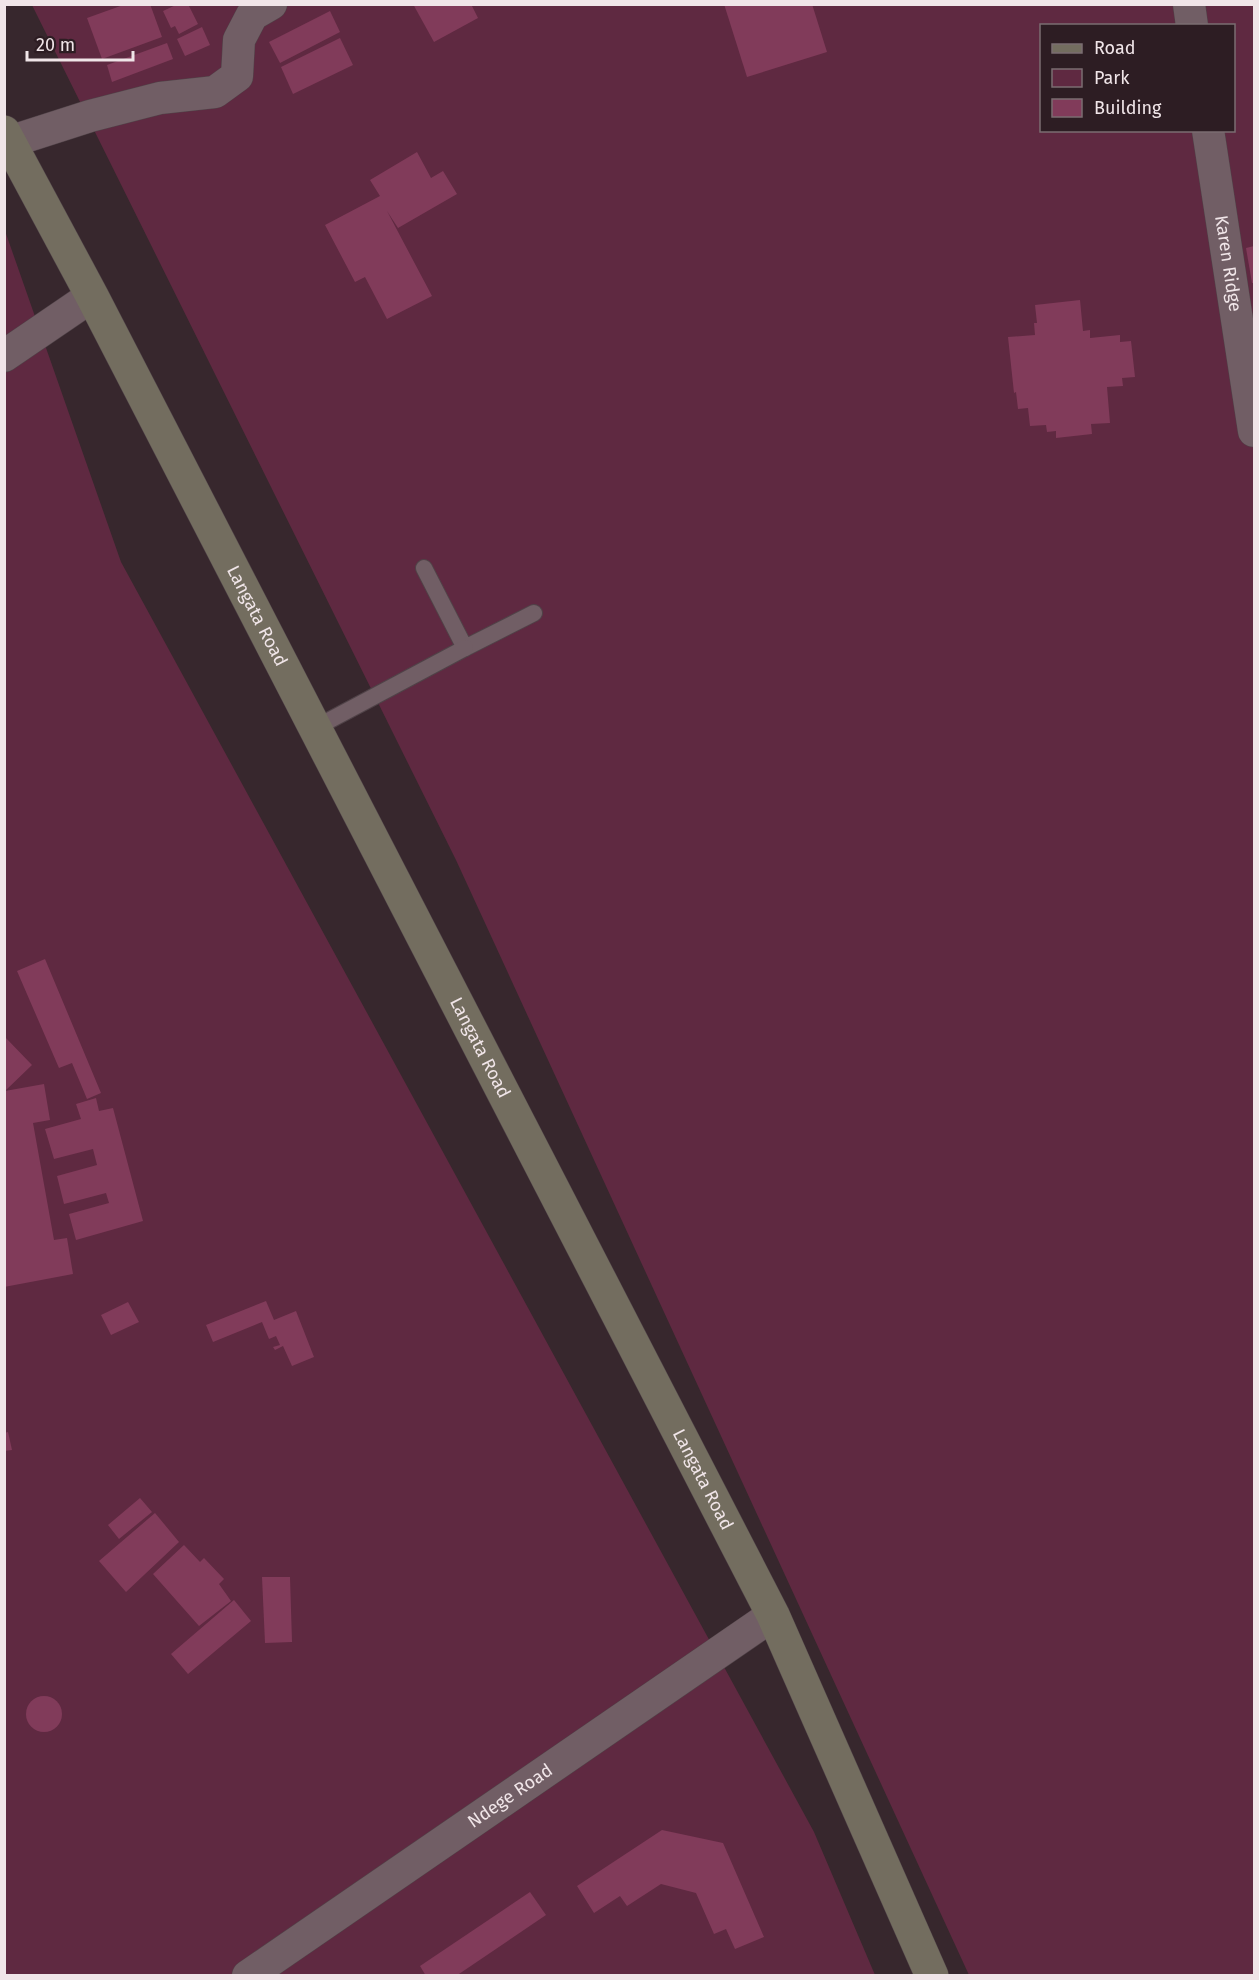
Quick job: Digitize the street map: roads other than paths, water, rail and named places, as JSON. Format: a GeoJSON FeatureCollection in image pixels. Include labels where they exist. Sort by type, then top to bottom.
{"type":"FeatureCollection","features":[{"type":"Feature","properties":{"kind":"main road","name":"Langata Road"},"geometry":{"type":"LineString","coordinates":[[7,137],[92,296],[773,1615],[932,1976]]}},
{"type":"Feature","properties":{"kind":"street"},"geometry":{"type":"LineString","coordinates":[[7,137],[160,98],[214,92],[237,76],[239,40],[252,15],[271,4]]}},
{"type":"Feature","properties":{"kind":"street"},"geometry":{"type":"LineString","coordinates":[[1189,4],[1192,24]]}},
{"type":"Feature","properties":{"kind":"street","name":"Karen Ridge"},"geometry":{"type":"LineString","coordinates":[[1208,132],[1254,431]]}},
{"type":"Feature","properties":{"kind":"street"},"geometry":{"type":"LineString","coordinates":[[4,356],[92,296]]}},
{"type":"Feature","properties":{"kind":"street","name":"Ndege Road"},"geometry":{"type":"LineString","coordinates":[[248,1976],[773,1615]]}},
{"type":"Feature","properties":{"kind":"lane"},"geometry":{"type":"LineString","coordinates":[[424,568],[465,648]]}},
{"type":"Feature","properties":{"kind":"lane"},"geometry":{"type":"LineString","coordinates":[[315,728],[534,613]]}}]}
